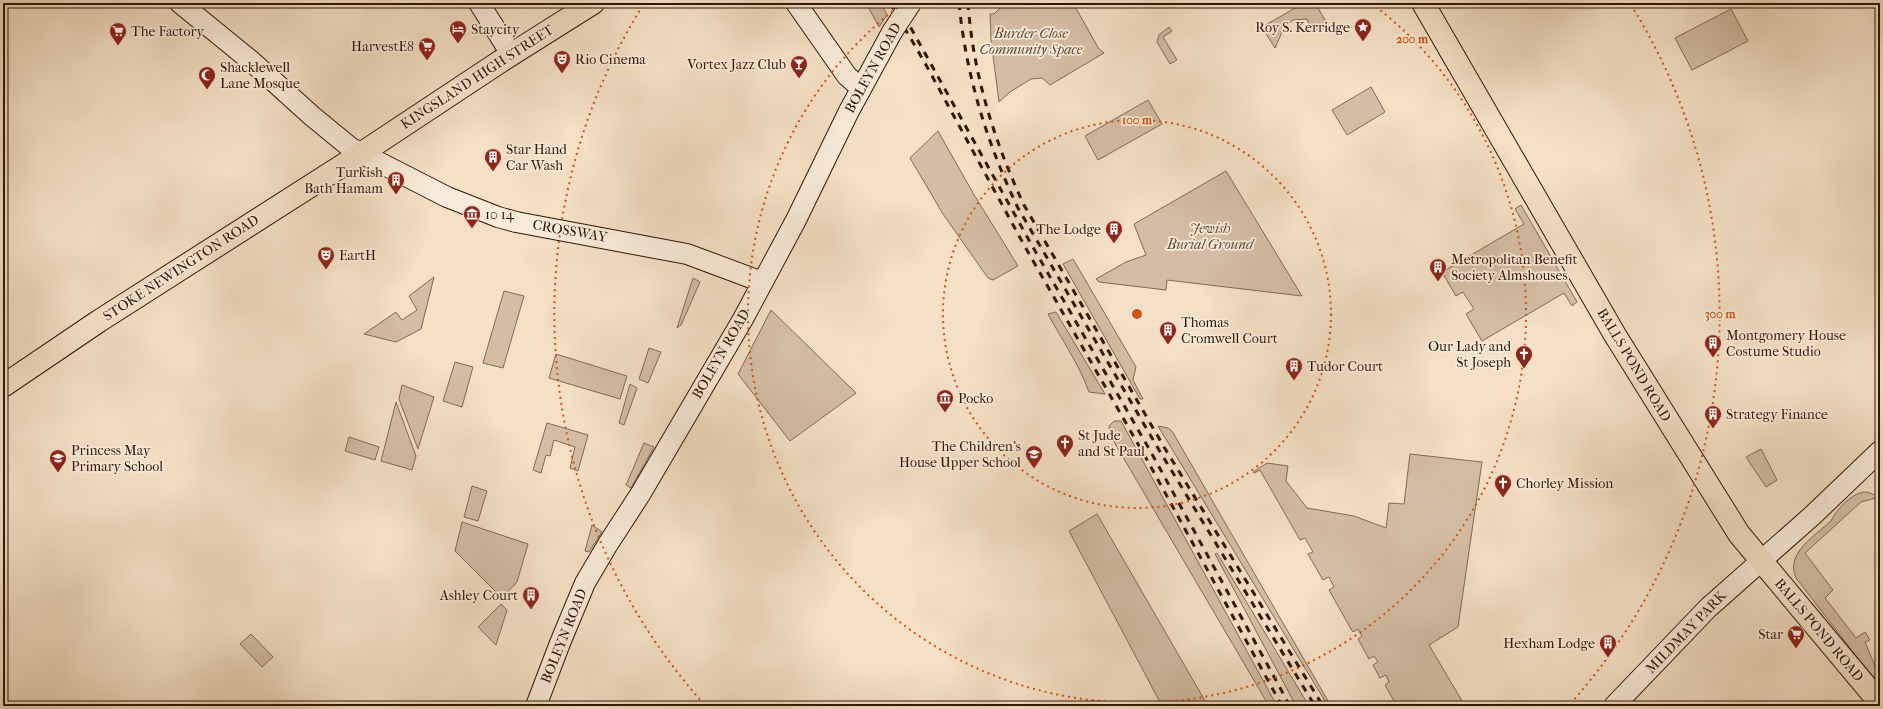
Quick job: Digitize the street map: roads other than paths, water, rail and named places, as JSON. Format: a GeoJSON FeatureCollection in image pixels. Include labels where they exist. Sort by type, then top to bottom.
{"type":"FeatureCollection","features":[{"type":"Feature","properties":{"kind":"main road","name":"KINGSLAND HIGH STREET"},"geometry":{"type":"LineString","coordinates":[[362,153],[511,54],[593,3]]}},
{"type":"Feature","properties":{"kind":"main road","name":"BALLS POND ROAD"},"geometry":{"type":"LineString","coordinates":[[1423,3],[1615,335],[1735,528],[1760,561],[1880,703]]}},
{"type":"Feature","properties":{"kind":"main road","name":"STOKE NEWINGTON ROAD"},"geometry":{"type":"LineString","coordinates":[[3,386],[99,321],[362,153]]}},
{"type":"Feature","properties":{"kind":"street","name":"CROSSWAY"},"geometry":{"type":"LineString","coordinates":[[180,3],[250,60],[351,148],[447,198],[498,217],[687,254],[762,282]]}},
{"type":"Feature","properties":{"kind":"street"},"geometry":{"type":"LineString","coordinates":[[479,3],[511,54]]}},
{"type":"Feature","properties":{"kind":"street"},"geometry":{"type":"LineString","coordinates":[[796,3],[846,76],[861,88]]}},
{"type":"Feature","properties":{"kind":"street","name":"BOLEYN ROAD"},"geometry":{"type":"LineString","coordinates":[[536,706],[585,583],[641,493],[743,319],[796,220],[823,162],[861,88],[892,32],[911,3]]}},
{"type":"Feature","properties":{"kind":"street","name":"MILDMAY PARK"},"geometry":{"type":"LineString","coordinates":[[1614,706],[1703,613],[1821,507],[1880,451]]}},
{"type":"Feature","properties":{"kind":"railway"},"geometry":{"type":"LineString","coordinates":[[890,3],[925,63],[1024,245],[1146,458],[1282,706]]}},
{"type":"Feature","properties":{"kind":"railway"},"geometry":{"type":"LineString","coordinates":[[897,3],[1030,242],[1152,454],[1290,706]]}},
{"type":"Feature","properties":{"kind":"railway"},"geometry":{"type":"LineString","coordinates":[[959,3],[967,57],[980,108],[997,159],[1018,208],[1159,450],[1315,706]]}},
{"type":"Feature","properties":{"kind":"railway"},"geometry":{"type":"LineString","coordinates":[[968,3],[975,56],[987,107],[1003,156],[1024,205],[1164,447],[1323,706]]}},
{"type":"Feature","properties":{"kind":"place","name":"Roy S. Kerridge"},"geometry":{"type":"Point","coordinates":[1363,42]}},
{"type":"Feature","properties":{"kind":"place","name":"Staycity"},"geometry":{"type":"Point","coordinates":[458,44]}},
{"type":"Feature","properties":{"kind":"place","name":"The Factory"},"geometry":{"type":"Point","coordinates":[118,46]}},
{"type":"Feature","properties":{"kind":"place","name":"HarvestE8"},"geometry":{"type":"Point","coordinates":[427,61]}},
{"type":"Feature","properties":{"kind":"place","name":"Rio Cinema"},"geometry":{"type":"Point","coordinates":[562,74]}},
{"type":"Feature","properties":{"kind":"place","name":"Vortex Jazz Club"},"geometry":{"type":"Point","coordinates":[799,79]}},
{"type":"Feature","properties":{"kind":"place","name":"Shacklewell Lane Mosque"},"geometry":{"type":"Point","coordinates":[207,90]}},
{"type":"Feature","properties":{"kind":"place","name":"Star Hand Car Wash"},"geometry":{"type":"Point","coordinates":[493,172]}},
{"type":"Feature","properties":{"kind":"place","name":"Turkish Bath Hamam"},"geometry":{"type":"Point","coordinates":[396,195]}},
{"type":"Feature","properties":{"kind":"place","name":"10 14"},"geometry":{"type":"Point","coordinates":[472,229]}},
{"type":"Feature","properties":{"kind":"place","name":"The Lodge"},"geometry":{"type":"Point","coordinates":[1114,244]}},
{"type":"Feature","properties":{"kind":"place","name":"EartH"},"geometry":{"type":"Point","coordinates":[326,270]}},
{"type":"Feature","properties":{"kind":"place","name":"Metropolitan Benefit Society Almshouses"},"geometry":{"type":"Point","coordinates":[1438,282]}},
{"type":"Feature","properties":{"kind":"place","name":"Thomas Cromwell Court"},"geometry":{"type":"Point","coordinates":[1168,345]}},
{"type":"Feature","properties":{"kind":"place","name":"Montgomery House Costume Studio"},"geometry":{"type":"Point","coordinates":[1713,358]}},
{"type":"Feature","properties":{"kind":"place","name":"Our Lady and St Joseph"},"geometry":{"type":"Point","coordinates":[1524,369]}},
{"type":"Feature","properties":{"kind":"place","name":"Tudor Court"},"geometry":{"type":"Point","coordinates":[1294,381]}},
{"type":"Feature","properties":{"kind":"place","name":"Pocko"},"geometry":{"type":"Point","coordinates":[945,413]}},
{"type":"Feature","properties":{"kind":"place","name":"Strategy Finance"},"geometry":{"type":"Point","coordinates":[1713,429]}},
{"type":"Feature","properties":{"kind":"place","name":"St Jude and St Paul"},"geometry":{"type":"Point","coordinates":[1065,458]}},
{"type":"Feature","properties":{"kind":"place","name":"The Children's House Upper School"},"geometry":{"type":"Point","coordinates":[1034,469]}},
{"type":"Feature","properties":{"kind":"place","name":"Princess May Primary School"},"geometry":{"type":"Point","coordinates":[58,473]}},
{"type":"Feature","properties":{"kind":"place","name":"Chorley Mission"},"geometry":{"type":"Point","coordinates":[1503,498]}},
{"type":"Feature","properties":{"kind":"place","name":"Ashley Court"},"geometry":{"type":"Point","coordinates":[531,610]}},
{"type":"Feature","properties":{"kind":"place","name":"Star"},"geometry":{"type":"Point","coordinates":[1796,649]}},
{"type":"Feature","properties":{"kind":"place","name":"Hexham Lodge"},"geometry":{"type":"Point","coordinates":[1608,658]}},
{"type":"Feature","properties":{"kind":"park label","name":"Burder Close Community Space"},"geometry":{"type":"Point","coordinates":[1031,42]}},
{"type":"Feature","properties":{"kind":"park label","name":"Jewish Burial Ground"},"geometry":{"type":"Point","coordinates":[1210,236]}}]}
